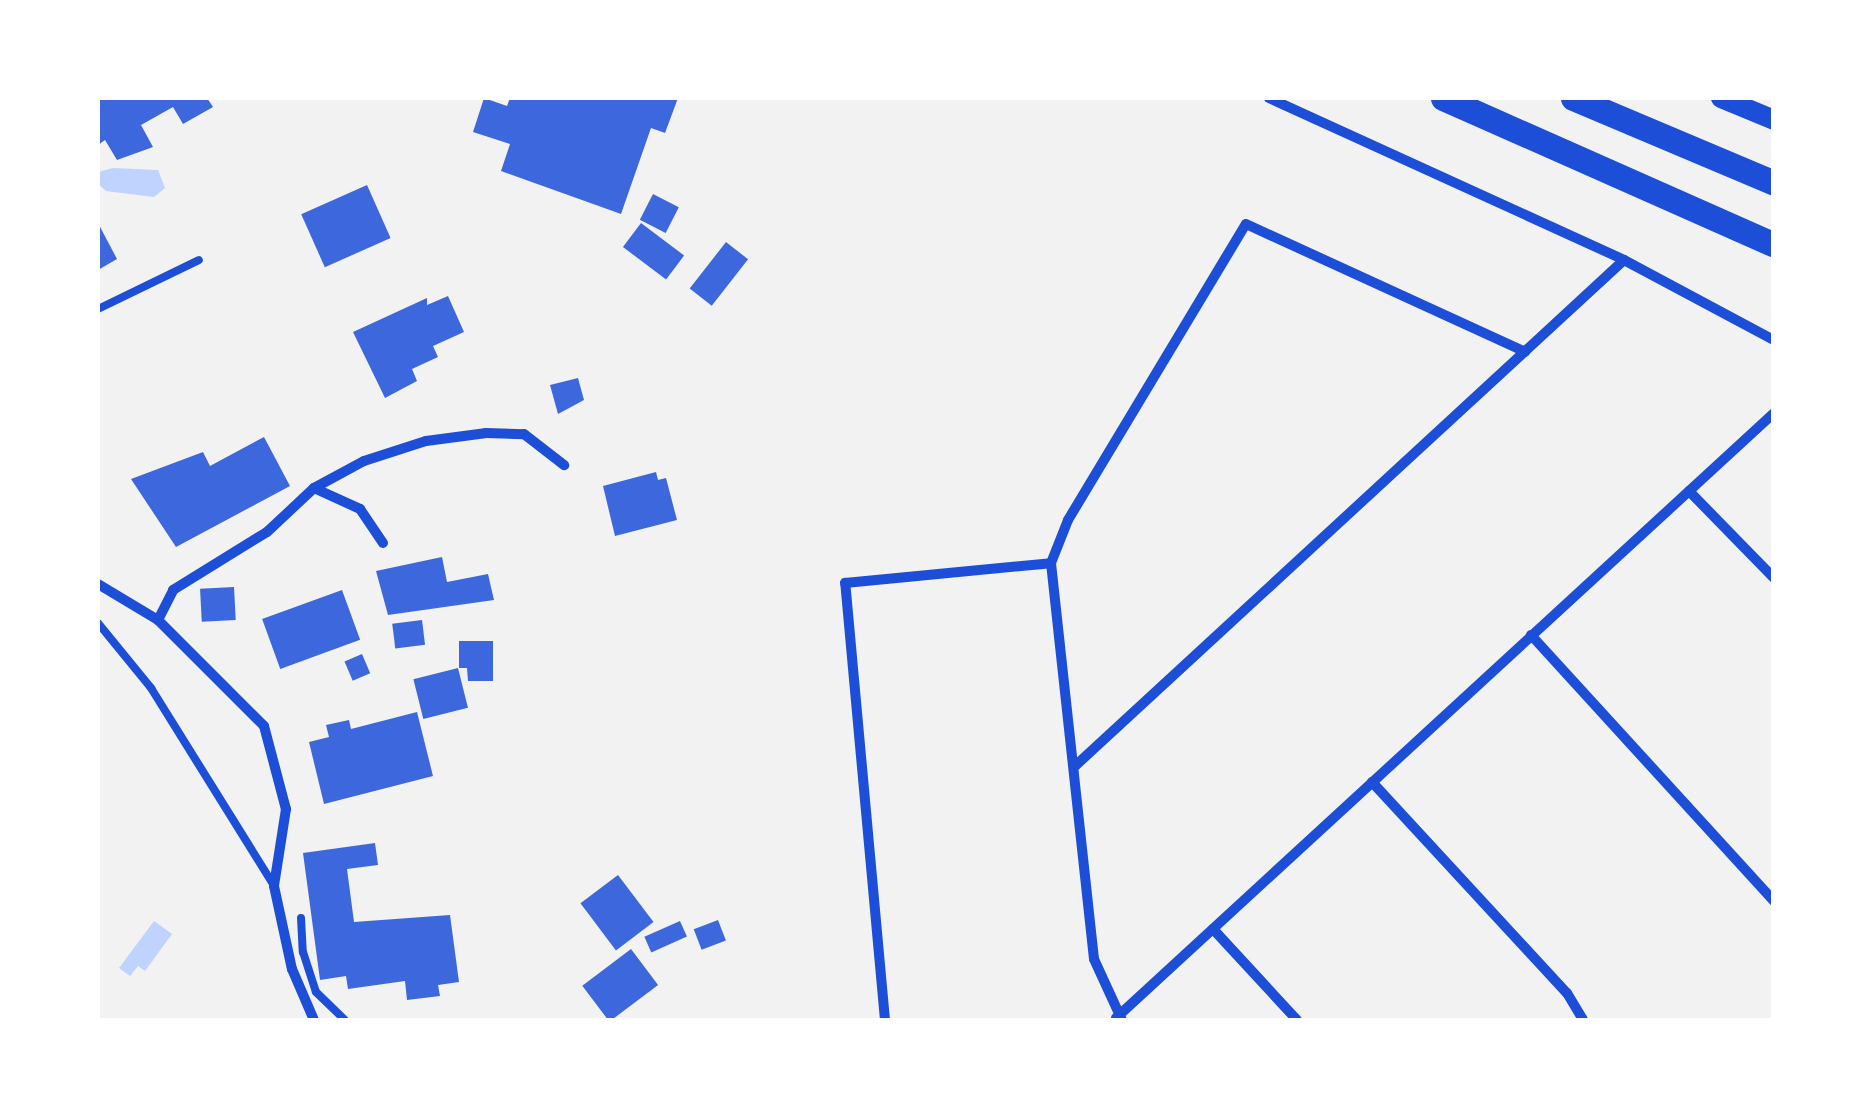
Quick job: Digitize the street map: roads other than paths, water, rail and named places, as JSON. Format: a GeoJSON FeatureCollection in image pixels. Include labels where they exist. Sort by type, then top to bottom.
{"type":"FeatureCollection","features":[{"type":"Feature","properties":{"kind":"main road"},"geometry":{"type":"LineString","coordinates":[[1443,98],[1774,245]]}},
{"type":"Feature","properties":{"kind":"main road"},"geometry":{"type":"LineString","coordinates":[[1573,98],[1774,183]]}},
{"type":"Feature","properties":{"kind":"main road"},"geometry":{"type":"LineString","coordinates":[[1721,98],[1774,120]]}},
{"type":"Feature","properties":{"kind":"street"},"geometry":{"type":"LineString","coordinates":[[1269,98],[1624,260],[1774,340]]}},
{"type":"Feature","properties":{"kind":"street"},"geometry":{"type":"LineString","coordinates":[[1525,352],[1246,224],[1068,520],[1051,563],[1094,960],[1118,1019],[1774,412]]}},
{"type":"Feature","properties":{"kind":"street"},"geometry":{"type":"LineString","coordinates":[[1074,767],[1624,260]]}},
{"type":"Feature","properties":{"kind":"street"},"geometry":{"type":"LineString","coordinates":[[158,620],[173,590],[267,532],[314,488],[410,446],[486,433],[524,434],[564,464]]}},
{"type":"Feature","properties":{"kind":"street"},"geometry":{"type":"LineString","coordinates":[[314,488],[360,509],[383,543]]}},
{"type":"Feature","properties":{"kind":"street"},"geometry":{"type":"LineString","coordinates":[[1689,490],[1774,578]]}},
{"type":"Feature","properties":{"kind":"street"},"geometry":{"type":"LineString","coordinates":[[886,1020],[845,583],[1051,563]]}},
{"type":"Feature","properties":{"kind":"street"},"geometry":{"type":"LineString","coordinates":[[98,584],[158,620],[264,726],[286,808],[274,886],[292,969],[314,1020]]}},
{"type":"Feature","properties":{"kind":"street"},"geometry":{"type":"LineString","coordinates":[[1531,635],[1774,902]]}},
{"type":"Feature","properties":{"kind":"street"},"geometry":{"type":"LineString","coordinates":[[1372,782],[1567,993],[1583,1020]]}},
{"type":"Feature","properties":{"kind":"street"},"geometry":{"type":"LineString","coordinates":[[1213,929],[1297,1020]]}},
{"type":"Feature","properties":{"kind":"lane"},"geometry":{"type":"LineString","coordinates":[[98,309],[199,260]]}},
{"type":"Feature","properties":{"kind":"lane"},"geometry":{"type":"LineString","coordinates":[[98,623],[151,688],[274,886]]}},
{"type":"Feature","properties":{"kind":"lane"},"geometry":{"type":"LineString","coordinates":[[301,918],[303,952],[316,992],[345,1020]]}},
{"type":"Feature","properties":{"kind":"water"},"geometry":{"type":"Polygon","coordinates":[[[113,168],[158,170],[165,188],[154,197],[106,191],[98,184],[98,172],[113,168]]]}},
{"type":"Feature","properties":{"kind":"water"},"geometry":{"type":"Polygon","coordinates":[[[154,921],[172,934],[145,971],[138,966],[130,976],[119,968],[154,921]]]}}]}
